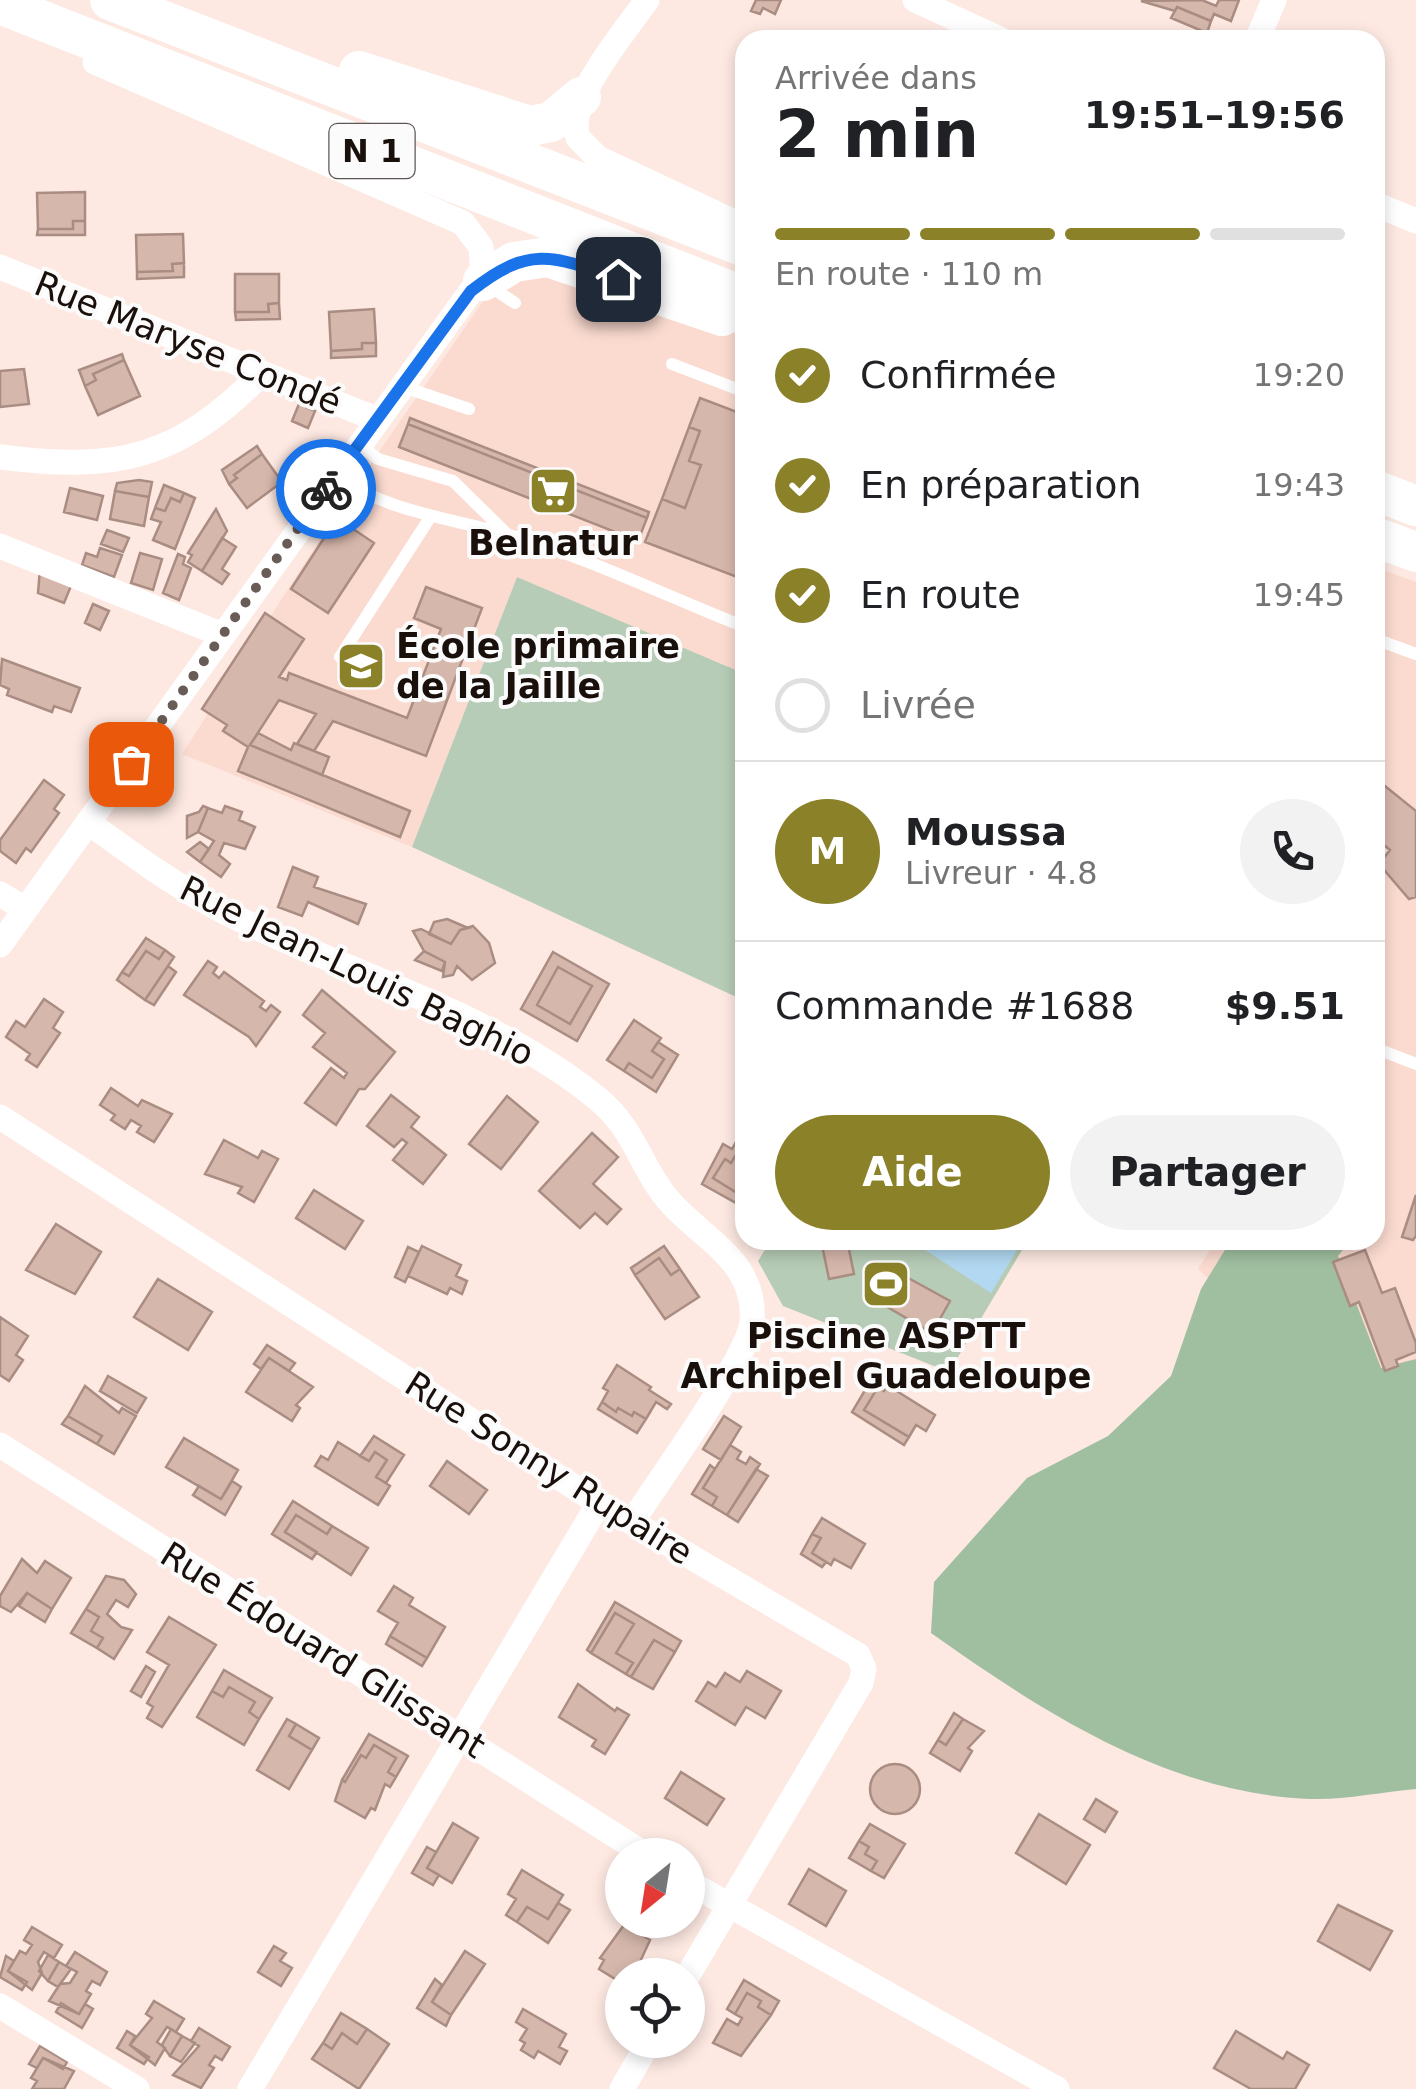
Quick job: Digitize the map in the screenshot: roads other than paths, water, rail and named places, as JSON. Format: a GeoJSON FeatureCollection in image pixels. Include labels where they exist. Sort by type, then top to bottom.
{"type":"FeatureCollection","features":[{"type":"Feature","properties":{"kind":"highway","name":"N 1"},"geometry":{"type":"LineString","coordinates":[[110,0],[735,244]]}},
{"type":"Feature","properties":{"kind":"highway"},"geometry":{"type":"LineString","coordinates":[[136,0],[520,124],[551,122],[581,97]]}},
{"type":"Feature","properties":{"kind":"highway","name":"N 1"},"geometry":{"type":"LineString","coordinates":[[0,4],[735,294]]}},
{"type":"Feature","properties":{"kind":"highway"},"geometry":{"type":"LineString","coordinates":[[499,292],[514,262],[548,256],[735,321]]}},
{"type":"Feature","properties":{"kind":"highway"},"geometry":{"type":"LineString","coordinates":[[1385,494],[1416,506]]}},
{"type":"Feature","properties":{"kind":"highway"},"geometry":{"type":"LineString","coordinates":[[1385,541],[1416,552]]}},
{"type":"Feature","properties":{"kind":"street"},"geometry":{"type":"LineString","coordinates":[[647,0],[581,97],[575,130],[589,152],[735,222]]}},
{"type":"Feature","properties":{"kind":"street"},"geometry":{"type":"LineString","coordinates":[[915,0],[980,30]]}},
{"type":"Feature","properties":{"kind":"street"},"geometry":{"type":"LineString","coordinates":[[1261,30],[1274,0]]}},
{"type":"Feature","properties":{"kind":"street"},"geometry":{"type":"LineString","coordinates":[[0,18],[463,223],[482,247],[499,292],[471,291],[0,946]]}},
{"type":"Feature","properties":{"kind":"street"},"geometry":{"type":"LineString","coordinates":[[1385,208],[1416,220]]}},
{"type":"Feature","properties":{"kind":"street","name":"Rue Maryse Condé"},"geometry":{"type":"LineString","coordinates":[[0,267],[376,419]]}},
{"type":"Feature","properties":{"kind":"street"},"geometry":{"type":"LineString","coordinates":[[0,458],[107,460],[152,453],[205,425],[262,373]]}},
{"type":"Feature","properties":{"kind":"street"},"geometry":{"type":"LineString","coordinates":[[0,546],[222,635]]}},
{"type":"Feature","properties":{"kind":"street","name":"Rue Jean-Louis Baghio"},"geometry":{"type":"LineString","coordinates":[[88,822],[147,866],[238,919],[473,1022],[562,1073],[631,1133],[672,1205],[736,1262],[752,1296],[750,1335],[632,1522]]}},
{"type":"Feature","properties":{"kind":"street"},"geometry":{"type":"LineString","coordinates":[[0,894],[25,908]]}},
{"type":"Feature","properties":{"kind":"street","name":"Rue Sonny Rupaire"},"geometry":{"type":"LineString","coordinates":[[0,1117],[599,1502],[858,1655],[864,1669],[861,1683],[727,1907]]}},
{"type":"Feature","properties":{"kind":"street","name":"Rue Édouard Glissant"},"geometry":{"type":"LineString","coordinates":[[0,1445],[619,1838]]}},
{"type":"Feature","properties":{"kind":"street"},"geometry":{"type":"LineString","coordinates":[[250,2089],[599,1502]]}},
{"type":"Feature","properties":{"kind":"street"},"geometry":{"type":"LineString","coordinates":[[705,1893],[1057,2089]]}},
{"type":"Feature","properties":{"kind":"street"},"geometry":{"type":"LineString","coordinates":[[698,1958],[727,1907]]}},
{"type":"Feature","properties":{"kind":"street"},"geometry":{"type":"LineString","coordinates":[[0,2006],[137,2089]]}},
{"type":"Feature","properties":{"kind":"street"},"geometry":{"type":"LineString","coordinates":[[622,2089],[640,2058]]}},
{"type":"Feature","properties":{"kind":"lane"},"geometry":{"type":"LineString","coordinates":[[672,364],[735,388]]}},
{"type":"Feature","properties":{"kind":"lane"},"geometry":{"type":"LineString","coordinates":[[401,386],[469,409]]}},
{"type":"Feature","properties":{"kind":"lane"},"geometry":{"type":"LineString","coordinates":[[358,444],[378,459],[453,481],[508,534]]}},
{"type":"Feature","properties":{"kind":"lane"},"geometry":{"type":"LineString","coordinates":[[336,475],[356,490],[431,516],[508,534],[735,623]]}},
{"type":"Feature","properties":{"kind":"lane"},"geometry":{"type":"LineString","coordinates":[[340,656],[431,516]]}},
{"type":"Feature","properties":{"kind":"lane"},"geometry":{"type":"LineString","coordinates":[[1385,643],[1416,654]]}},
{"type":"Feature","properties":{"kind":"lane"},"geometry":{"type":"LineString","coordinates":[[1385,1052],[1416,1064]]}},
{"type":"Feature","properties":{"kind":"water"},"geometry":{"type":"Polygon","coordinates":[[[925,1250],[1017,1250],[991,1293],[925,1250]]]}},
{"type":"Feature","properties":{"kind":"place","name":"Belnatur"},"geometry":{"type":"Point","coordinates":[553,491]}},
{"type":"Feature","properties":{"kind":"place","name":"École primaire de la Jaille"},"geometry":{"type":"Point","coordinates":[361,666]}},
{"type":"Feature","properties":{"kind":"place","name":"Piscine ASPTT Archipel Guadeloupe"},"geometry":{"type":"Point","coordinates":[886,1284]}}]}
